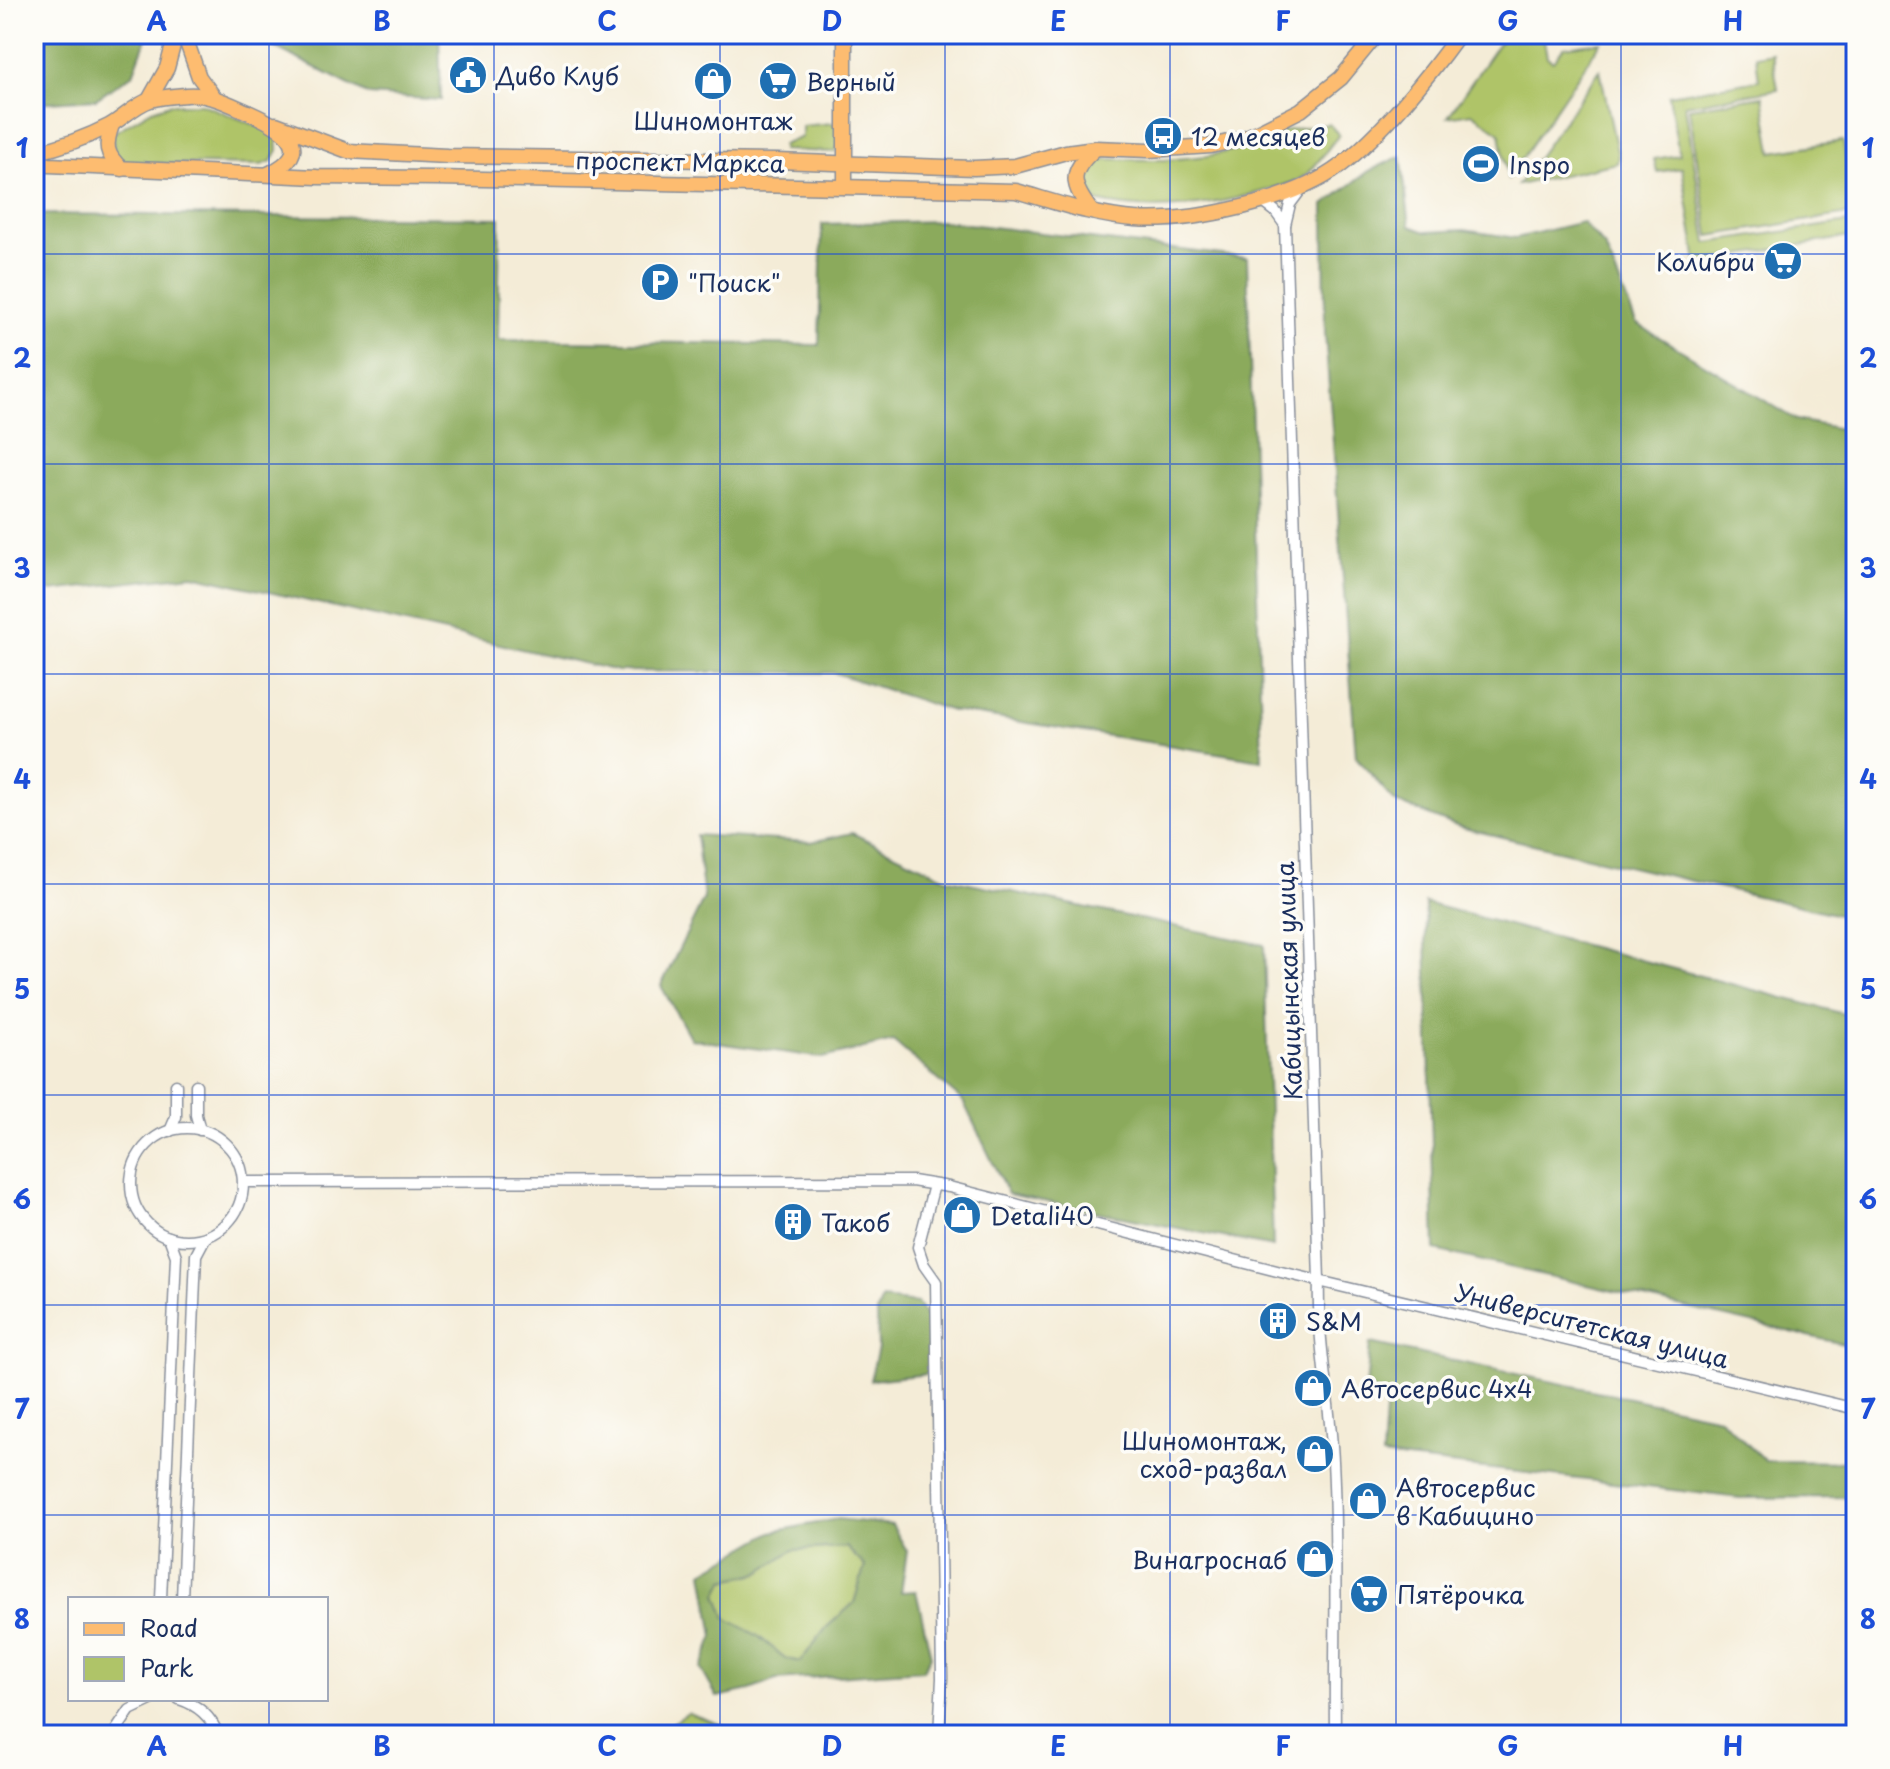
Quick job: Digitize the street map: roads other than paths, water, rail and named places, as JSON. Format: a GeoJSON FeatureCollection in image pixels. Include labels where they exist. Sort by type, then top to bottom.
{"type":"FeatureCollection","features":[{"type":"Feature","properties":{"kind":"main road"},"geometry":{"type":"LineString","coordinates":[[34,153],[65,146],[112,125],[149,100],[167,68],[176,34]]}},
{"type":"Feature","properties":{"kind":"main road"},"geometry":{"type":"LineString","coordinates":[[184,34],[199,77],[214,97]]}},
{"type":"Feature","properties":{"kind":"main road"},"geometry":{"type":"LineString","coordinates":[[845,34],[845,187]]}},
{"type":"Feature","properties":{"kind":"main road","name":"проспект Маркса"},"geometry":{"type":"LineString","coordinates":[[214,97],[334,148],[348,151],[447,156],[1001,167],[1095,148],[1149,150],[1211,146],[1245,138],[1301,110],[1341,78],[1377,34]]}},
{"type":"Feature","properties":{"kind":"main road","name":"проспект Маркса"},"geometry":{"type":"LineString","coordinates":[[34,161],[49,165],[264,176],[1016,191],[1092,212],[1137,219],[1217,213],[1302,188],[1340,166],[1425,78],[1459,34]]}},
{"type":"Feature","properties":{"kind":"main road"},"geometry":{"type":"LineString","coordinates":[[149,100],[201,94],[214,97]]}},
{"type":"Feature","properties":{"kind":"main road"},"geometry":{"type":"LineString","coordinates":[[264,176],[287,165],[292,155],[290,137],[276,124]]}},
{"type":"Feature","properties":{"kind":"main road"},"geometry":{"type":"LineString","coordinates":[[112,125],[105,143],[107,154],[122,169]]}},
{"type":"Feature","properties":{"kind":"main road"},"geometry":{"type":"LineString","coordinates":[[1092,212],[1079,195],[1075,173],[1081,161],[1095,148]]}},
{"type":"Feature","properties":{"kind":"street"},"geometry":{"type":"LineString","coordinates":[[1285,225],[1290,204],[1302,188]]}},
{"type":"Feature","properties":{"kind":"street"},"geometry":{"type":"LineString","coordinates":[[1262,201],[1275,211],[1285,225]]}},
{"type":"Feature","properties":{"kind":"street","name":"Кабицынская улица"},"geometry":{"type":"LineString","coordinates":[[1285,225],[1320,1346],[1330,1410],[1333,1466],[1335,1735]]}},
{"type":"Feature","properties":{"kind":"street"},"geometry":{"type":"LineString","coordinates":[[170,1131],[176,1117],[176,1085]]}},
{"type":"Feature","properties":{"kind":"street"},"geometry":{"type":"LineString","coordinates":[[196,1085],[196,1115],[200,1130]]}},
{"type":"Feature","properties":{"kind":"street"},"geometry":{"type":"LineString","coordinates":[[200,1130],[227,1145],[239,1162],[244,1182],[236,1212],[223,1228],[205,1238],[187,1240],[169,1237],[151,1227],[138,1210],[132,1179],[144,1149],[160,1135],[170,1131],[200,1130]]}},
{"type":"Feature","properties":{"kind":"street","name":"Университетская улица"},"geometry":{"type":"LineString","coordinates":[[244,1182],[912,1181],[1856,1409]]}},
{"type":"Feature","properties":{"kind":"street"},"geometry":{"type":"LineString","coordinates":[[934,1185],[918,1247],[924,1265],[936,1282],[942,1678],[939,1735]]}},
{"type":"Feature","properties":{"kind":"street"},"geometry":{"type":"LineString","coordinates":[[161,1597],[176,1256],[169,1237]]}},
{"type":"Feature","properties":{"kind":"street"},"geometry":{"type":"LineString","coordinates":[[182,1597],[196,1255],[205,1238]]}},
{"type":"Feature","properties":{"kind":"street"},"geometry":{"type":"LineString","coordinates":[[113,1735],[123,1717],[141,1702]]}},
{"type":"Feature","properties":{"kind":"street"},"geometry":{"type":"LineString","coordinates":[[194,1703],[212,1722],[218,1735]]}},
{"type":"Feature","properties":{"kind":"place","name":"Диво Клуб"},"geometry":{"type":"Point","coordinates":[468,75]}},
{"type":"Feature","properties":{"kind":"place","name":"Шиномонтаж"},"geometry":{"type":"Point","coordinates":[713,81]}},
{"type":"Feature","properties":{"kind":"place","name":"Верный"},"geometry":{"type":"Point","coordinates":[778,81]}},
{"type":"Feature","properties":{"kind":"place","name":"12 месяцев"},"geometry":{"type":"Point","coordinates":[1163,136]}},
{"type":"Feature","properties":{"kind":"place","name":"Inspo"},"geometry":{"type":"Point","coordinates":[1481,164]}},
{"type":"Feature","properties":{"kind":"place","name":"Колибри"},"geometry":{"type":"Point","coordinates":[1783,261]}},
{"type":"Feature","properties":{"kind":"place","name":"\"Поиск\""},"geometry":{"type":"Point","coordinates":[660,282]}},
{"type":"Feature","properties":{"kind":"place","name":"Detali40"},"geometry":{"type":"Point","coordinates":[962,1215]}},
{"type":"Feature","properties":{"kind":"place","name":"Такоб"},"geometry":{"type":"Point","coordinates":[793,1222]}},
{"type":"Feature","properties":{"kind":"place","name":"S&M"},"geometry":{"type":"Point","coordinates":[1278,1321]}},
{"type":"Feature","properties":{"kind":"place","name":"Автосервис 4х4"},"geometry":{"type":"Point","coordinates":[1313,1388]}},
{"type":"Feature","properties":{"kind":"place","name":"Шиномонтаж, сход-развал"},"geometry":{"type":"Point","coordinates":[1315,1454]}},
{"type":"Feature","properties":{"kind":"place","name":"Автосервис в Кабицино"},"geometry":{"type":"Point","coordinates":[1368,1501]}},
{"type":"Feature","properties":{"kind":"place","name":"Винагроснаб"},"geometry":{"type":"Point","coordinates":[1315,1559]}},
{"type":"Feature","properties":{"kind":"place","name":"Пятёрочка"},"geometry":{"type":"Point","coordinates":[1369,1594]}}]}
